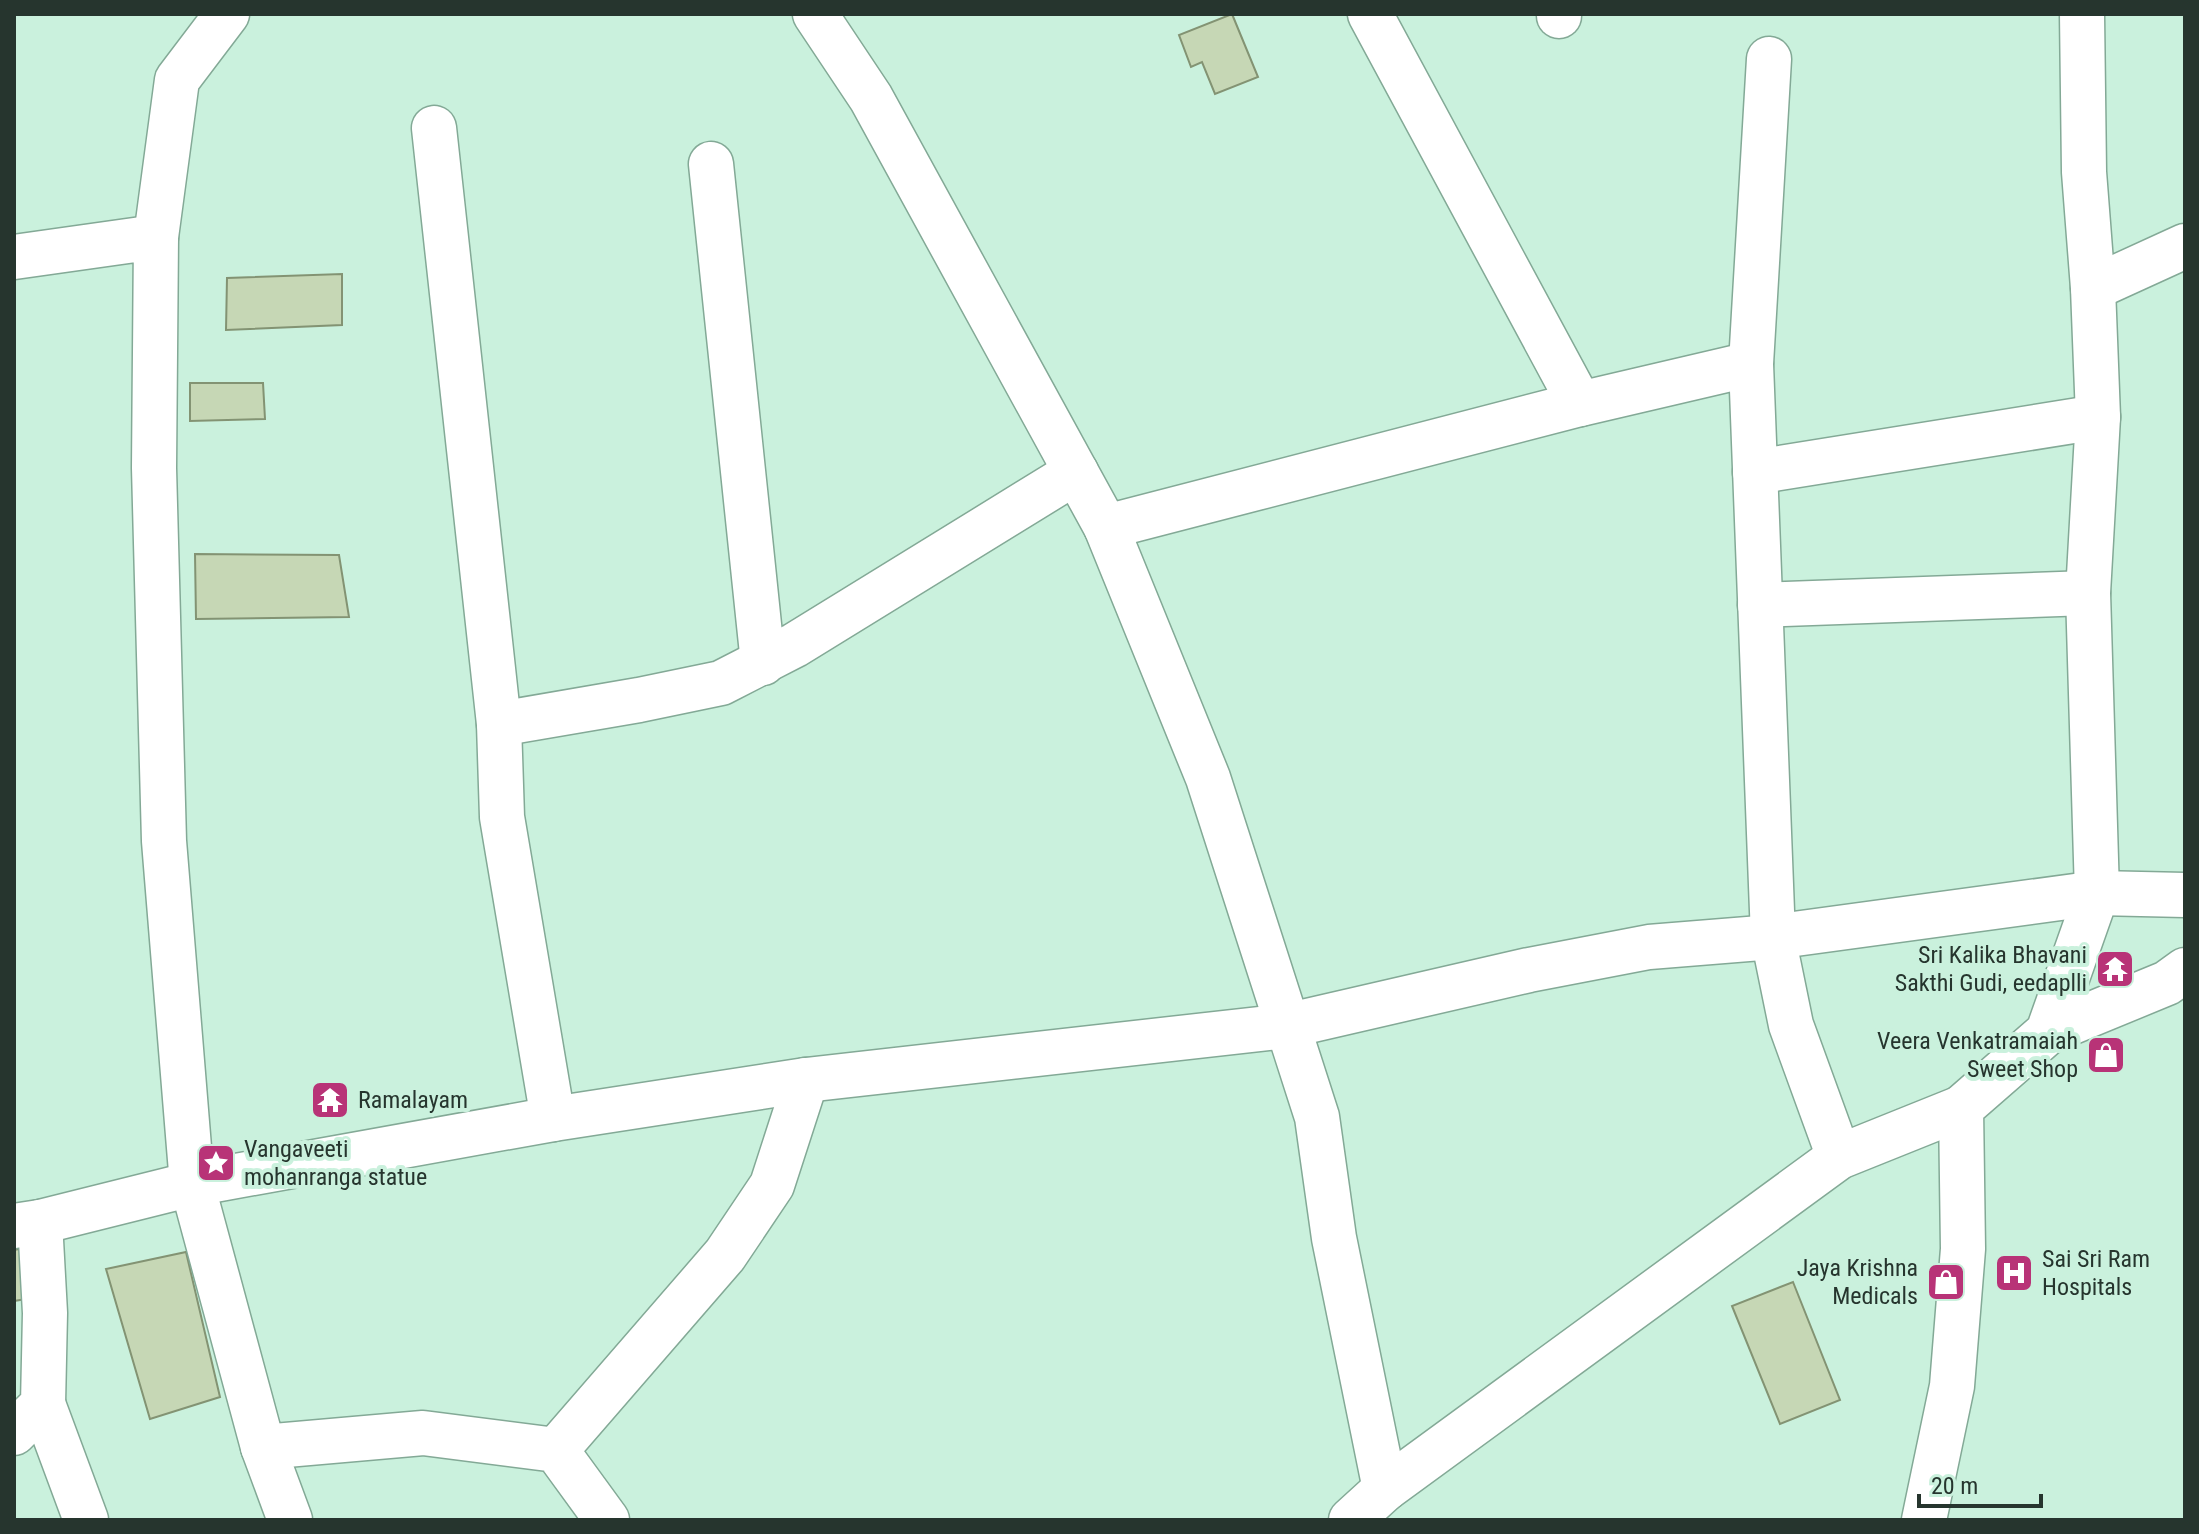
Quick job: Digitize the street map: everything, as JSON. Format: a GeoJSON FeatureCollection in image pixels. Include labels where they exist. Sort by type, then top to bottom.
{"type":"FeatureCollection","features":[{"type":"Feature","properties":{"kind":"street"},"geometry":{"type":"LineString","coordinates":[[227,14],[177,80],[156,237],[154,468],[164,841],[192,1184],[263,1447],[290,1520]]}},
{"type":"Feature","properties":{"kind":"street"},"geometry":{"type":"LineString","coordinates":[[815,14],[871,98],[1106,527],[1208,778],[1317,1117],[1334,1238],[1385,1489]]}},
{"type":"Feature","properties":{"kind":"street"},"geometry":{"type":"LineString","coordinates":[[1370,14],[1580,404]]}},
{"type":"Feature","properties":{"kind":"street"},"geometry":{"type":"LineString","coordinates":[[2048,1032],[2097,893],[2088,593],[2098,417],[2084,172],[2082,14]]}},
{"type":"Feature","properties":{"kind":"street"},"geometry":{"type":"LineString","coordinates":[[1769,59],[1751,364],[1773,937],[1791,1025],[1839,1157]]}},
{"type":"Feature","properties":{"kind":"street"},"geometry":{"type":"LineString","coordinates":[[434,128],[499,724],[502,817],[553,1119]]}},
{"type":"Feature","properties":{"kind":"street"},"geometry":{"type":"LineString","coordinates":[[711,164],[763,663]]}},
{"type":"Feature","properties":{"kind":"street"},"geometry":{"type":"LineString","coordinates":[[14,257],[156,237]]}},
{"type":"Feature","properties":{"kind":"street"},"geometry":{"type":"LineString","coordinates":[[2093,288],[2185,246]]}},
{"type":"Feature","properties":{"kind":"street"},"geometry":{"type":"LineString","coordinates":[[1106,527],[1580,404],[1751,364]]}},
{"type":"Feature","properties":{"kind":"street"},"geometry":{"type":"LineString","coordinates":[[1755,472],[2098,417]]}},
{"type":"Feature","properties":{"kind":"street"},"geometry":{"type":"LineString","coordinates":[[499,724],[721,683],[763,663],[1076,472]]}},
{"type":"Feature","properties":{"kind":"street"},"geometry":{"type":"LineString","coordinates":[[1760,605],[2088,593]]}},
{"type":"Feature","properties":{"kind":"street"},"geometry":{"type":"LineString","coordinates":[[86,1520],[29,1418],[45,1313],[27,1224],[192,1184],[553,1119],[806,1080],[1286,1026],[1529,970],[1649,947],[1773,937],[2097,893],[2185,895]]}},
{"type":"Feature","properties":{"kind":"street"},"geometry":{"type":"LineString","coordinates":[[1351,1520],[1385,1489],[1839,1157],[1961,1108],[2048,1032],[2167,983],[2185,970]]}},
{"type":"Feature","properties":{"kind":"street"},"geometry":{"type":"LineString","coordinates":[[556,1450],[725,1255],[765,1197],[772,1185],[806,1080]]}},
{"type":"Feature","properties":{"kind":"street"},"geometry":{"type":"LineString","coordinates":[[1924,1520],[1952,1386],[1963,1249],[1961,1108]]}},
{"type":"Feature","properties":{"kind":"street"},"geometry":{"type":"LineString","coordinates":[[263,1447],[423,1433],[556,1450],[607,1520]]}},
{"type":"Feature","properties":{"kind":"building"},"geometry":{"type":"Polygon","coordinates":[[[1232,14],[1258,77],[1215,94],[1202,62],[1191,67],[1179,35],[1232,14]]]}},
{"type":"Feature","properties":{"kind":"building"},"geometry":{"type":"Polygon","coordinates":[[[342,274],[342,325],[226,330],[227,278],[342,274]]]}},
{"type":"Feature","properties":{"kind":"building"},"geometry":{"type":"Polygon","coordinates":[[[190,383],[263,383],[265,419],[190,421],[190,383]]]}},
{"type":"Feature","properties":{"kind":"building"},"geometry":{"type":"Polygon","coordinates":[[[195,554],[339,555],[349,617],[196,619],[195,554]]]}},
{"type":"Feature","properties":{"kind":"building"},"geometry":{"type":"Polygon","coordinates":[[[29,1247],[44,1296],[14,1301],[14,1250],[29,1247]]]}},
{"type":"Feature","properties":{"kind":"building"},"geometry":{"type":"Polygon","coordinates":[[[186,1252],[220,1397],[150,1419],[106,1269],[186,1252]]]}},
{"type":"Feature","properties":{"kind":"building"},"geometry":{"type":"Polygon","coordinates":[[[1793,1282],[1840,1400],[1780,1424],[1732,1306],[1793,1282]]]}},
{"type":"Feature","properties":{"kind":"place","name":"Sri Kalika Bhavani Sakthi Gudi, eedaplli"},"geometry":{"type":"Point","coordinates":[2115,969]}},
{"type":"Feature","properties":{"kind":"place","name":"Veera Venkatramaiah Sweet Shop"},"geometry":{"type":"Point","coordinates":[2106,1055]}},
{"type":"Feature","properties":{"kind":"place","name":"Ramalayam"},"geometry":{"type":"Point","coordinates":[330,1100]}},
{"type":"Feature","properties":{"kind":"place","name":"Vangaveeti mohanranga statue"},"geometry":{"type":"Point","coordinates":[216,1163]}},
{"type":"Feature","properties":{"kind":"place","name":"Sai Sri Ram Hospitals"},"geometry":{"type":"Point","coordinates":[2014,1273]}},
{"type":"Feature","properties":{"kind":"place","name":"Jaya Krishna Medicals"},"geometry":{"type":"Point","coordinates":[1946,1282]}}]}
